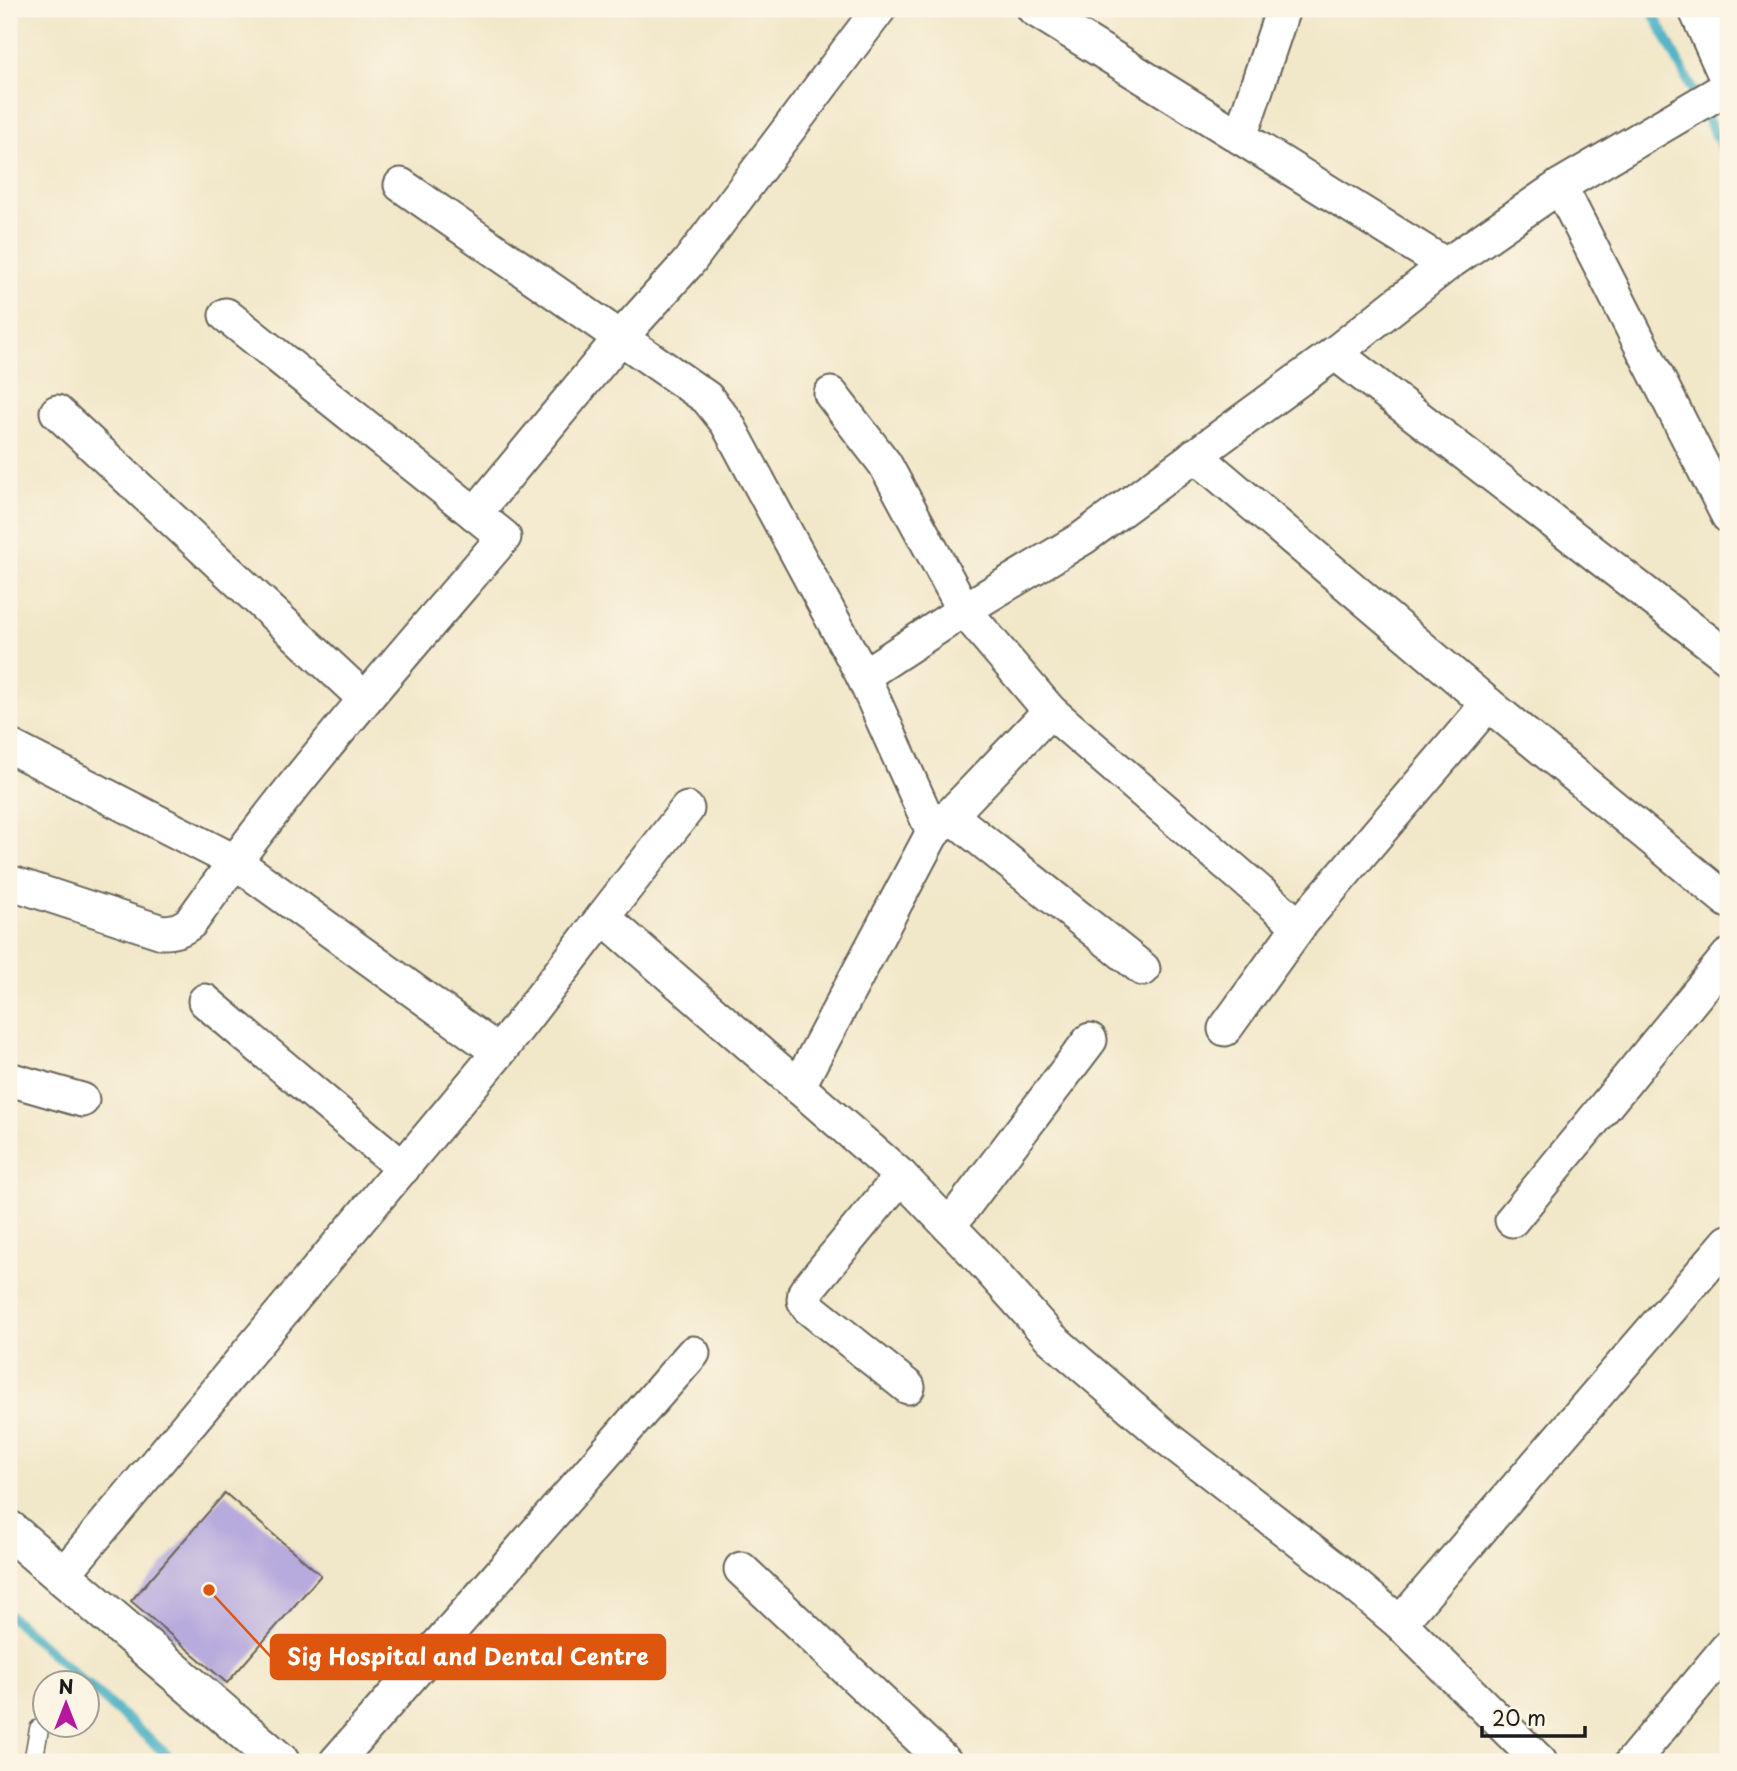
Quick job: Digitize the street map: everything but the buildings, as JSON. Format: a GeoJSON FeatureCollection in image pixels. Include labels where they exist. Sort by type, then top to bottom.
{"type":"FeatureCollection","features":[{"type":"Feature","properties":{"kind":"main road"},"geometry":{"type":"LineString","coordinates":[[1698,9],[1723,87]]}},
{"type":"Feature","properties":{"kind":"main road"},"geometry":{"type":"LineString","coordinates":[[9,1530],[280,1762]]}},
{"type":"Feature","properties":{"kind":"street"},"geometry":{"type":"LineString","coordinates":[[475,514],[621,337],[688,263],[879,9]]}},
{"type":"Feature","properties":{"kind":"street"},"geometry":{"type":"LineString","coordinates":[[1034,9],[1446,265]]}},
{"type":"Feature","properties":{"kind":"street"},"geometry":{"type":"LineString","coordinates":[[1240,137],[1283,9]]}},
{"type":"Feature","properties":{"kind":"street"},"geometry":{"type":"LineString","coordinates":[[863,676],[964,610],[1083,538],[1335,353],[1446,265],[1560,186],[1723,87]]}},
{"type":"Feature","properties":{"kind":"street"},"geometry":{"type":"LineString","coordinates":[[401,185],[708,398],[727,423],[942,824],[1143,969]]}},
{"type":"Feature","properties":{"kind":"street"},"geometry":{"type":"LineString","coordinates":[[1560,186],[1728,516]]}},
{"type":"Feature","properties":{"kind":"street"},"geometry":{"type":"LineString","coordinates":[[9,882],[162,932],[174,932],[191,922],[234,861],[365,699],[504,537],[226,314]]}},
{"type":"Feature","properties":{"kind":"street"},"geometry":{"type":"LineString","coordinates":[[1335,353],[1728,657]]}},
{"type":"Feature","properties":{"kind":"street"},"geometry":{"type":"LineString","coordinates":[[831,394],[885,464],[964,610],[1050,711],[1299,926]]}},
{"type":"Feature","properties":{"kind":"street"},"geometry":{"type":"LineString","coordinates":[[57,412],[365,699]]}},
{"type":"Feature","properties":{"kind":"street"},"geometry":{"type":"LineString","coordinates":[[1195,455],[1488,704],[1728,901]]}},
{"type":"Feature","properties":{"kind":"street"},"geometry":{"type":"LineString","coordinates":[[1225,1029],[1299,926],[1488,704]]}},
{"type":"Feature","properties":{"kind":"street"},"geometry":{"type":"LineString","coordinates":[[798,1087],[942,824],[1050,711]]}},
{"type":"Feature","properties":{"kind":"street"},"geometry":{"type":"LineString","coordinates":[[9,746],[234,861],[499,1052]]}},
{"type":"Feature","properties":{"kind":"street"},"geometry":{"type":"LineString","coordinates":[[62,1576],[499,1052],[687,809]]}},
{"type":"Feature","properties":{"kind":"street"},"geometry":{"type":"LineString","coordinates":[[603,917],[901,1176],[1051,1338],[1168,1439],[1337,1570],[1400,1623],[1540,1762]]}},
{"type":"Feature","properties":{"kind":"street"},"geometry":{"type":"LineString","coordinates":[[1512,1220],[1728,956]]}},
{"type":"Feature","properties":{"kind":"street"},"geometry":{"type":"LineString","coordinates":[[205,1002],[403,1168]]}},
{"type":"Feature","properties":{"kind":"street"},"geometry":{"type":"LineString","coordinates":[[949,1226],[1090,1040]]}},
{"type":"Feature","properties":{"kind":"street"},"geometry":{"type":"LineString","coordinates":[[9,1079],[82,1100]]}},
{"type":"Feature","properties":{"kind":"street"},"geometry":{"type":"LineString","coordinates":[[901,1176],[810,1286],[804,1300],[808,1307],[908,1387]]}},
{"type":"Feature","properties":{"kind":"street"},"geometry":{"type":"LineString","coordinates":[[1400,1623],[1728,1242]]}},
{"type":"Feature","properties":{"kind":"street"},"geometry":{"type":"LineString","coordinates":[[336,1762],[693,1353]]}},
{"type":"Feature","properties":{"kind":"street"},"geometry":{"type":"LineString","coordinates":[[741,1569],[946,1762]]}},
{"type":"Feature","properties":{"kind":"street"},"geometry":{"type":"LineString","coordinates":[[1632,1762],[1728,1647]]}},
{"type":"Feature","properties":{"kind":"lane"},"geometry":{"type":"LineString","coordinates":[[33,1762],[37,1740]]}},
{"type":"Feature","properties":{"kind":"waterway"},"geometry":{"type":"LineString","coordinates":[[1651,9],[1728,159]]}},
{"type":"Feature","properties":{"kind":"waterway"},"geometry":{"type":"LineString","coordinates":[[9,1615],[70,1670]]}},
{"type":"Feature","properties":{"kind":"waterway"},"geometry":{"type":"LineString","coordinates":[[102,1697],[175,1762]]}},
{"type":"Feature","properties":{"kind":"place","name":"Sig Hospital and Dental Centre"},"geometry":{"type":"Point","coordinates":[209,1590]}}]}
